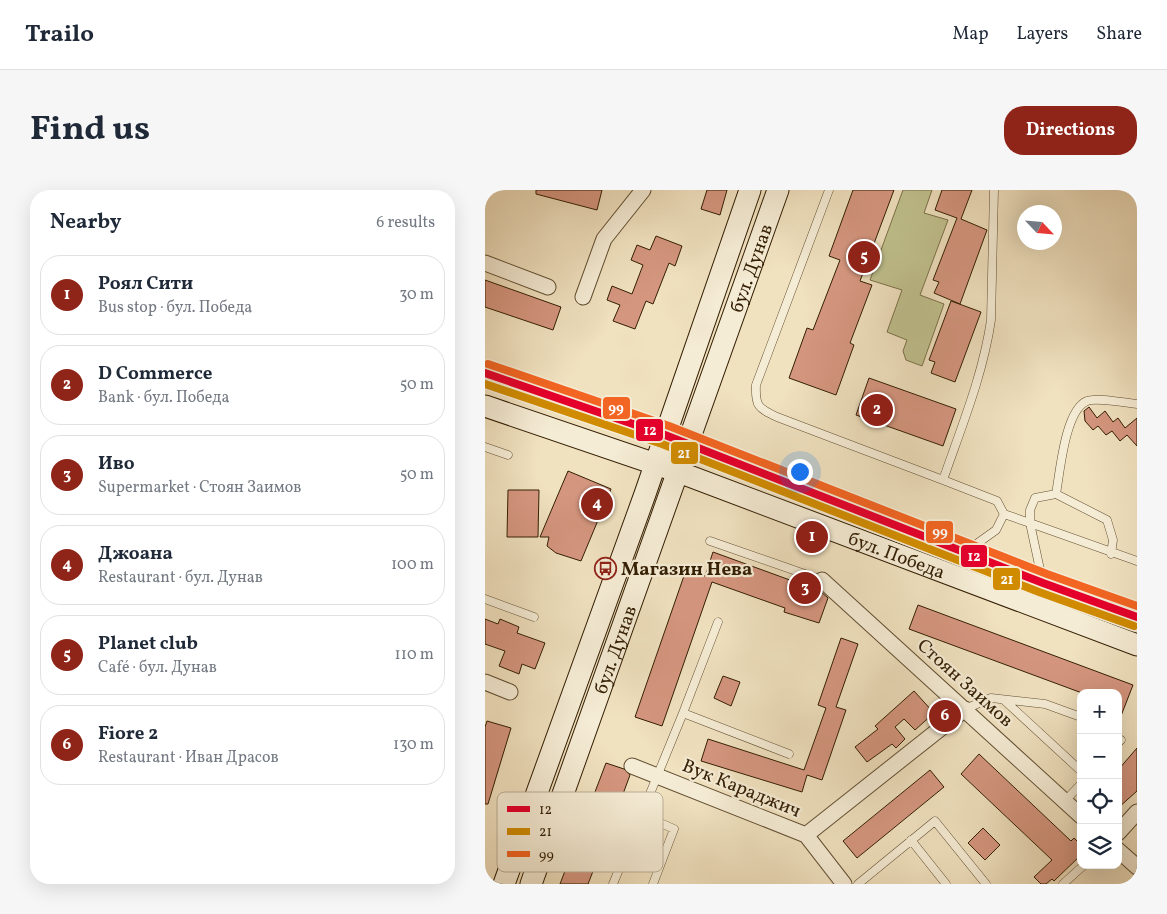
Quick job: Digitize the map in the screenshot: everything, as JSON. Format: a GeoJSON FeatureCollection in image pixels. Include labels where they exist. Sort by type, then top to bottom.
{"type":"FeatureCollection","features":[{"type":"Feature","properties":{"kind":"main road","name":"бул. Дунав"},"geometry":{"type":"LineString","coordinates":[[537,792],[655,464],[750,190]]}},
{"type":"Feature","properties":{"kind":"main road","name":"бул. Дунав"},"geometry":{"type":"LineString","coordinates":[[563,792],[676,471],[778,190]]}},
{"type":"Feature","properties":{"kind":"main road","name":"бул. Победа"},"geometry":{"type":"LineString","coordinates":[[485,373],[665,435],[1043,584],[1137,617]]}},
{"type":"Feature","properties":{"kind":"main road","name":"бул. Победа"},"geometry":{"type":"LineString","coordinates":[[485,406],[676,471],[1137,645]]}},
{"type":"Feature","properties":{"kind":"main road","name":"бул. Дунав"},"geometry":{"type":"LineString","coordinates":[[504,884],[508,872]]}},
{"type":"Feature","properties":{"kind":"main road","name":"бул. Дунав"},"geometry":{"type":"LineString","coordinates":[[531,884],[535,872]]}},
{"type":"Feature","properties":{"kind":"street"},"geometry":{"type":"LineString","coordinates":[[583,297],[604,239],[643,190]]}},
{"type":"Feature","properties":{"kind":"street"},"geometry":{"type":"LineString","coordinates":[[485,263],[548,287]]}},
{"type":"Feature","properties":{"kind":"street","name":"Стоян Заимов"},"geometry":{"type":"LineString","coordinates":[[822,580],[1077,812]]}},
{"type":"Feature","properties":{"kind":"street"},"geometry":{"type":"LineString","coordinates":[[485,682],[510,692]]}},
{"type":"Feature","properties":{"kind":"street"},"geometry":{"type":"LineString","coordinates":[[806,834],[965,709]]}},
{"type":"Feature","properties":{"kind":"street","name":"Вук Караджич"},"geometry":{"type":"LineString","coordinates":[[633,766],[806,834],[845,884]]}},
{"type":"Feature","properties":{"kind":"street"},"geometry":{"type":"LineString","coordinates":[[1122,829],[1137,812]]}},
{"type":"Feature","properties":{"kind":"street"},"geometry":{"type":"LineString","coordinates":[[1122,854],[1137,868]]}},
{"type":"Feature","properties":{"kind":"lane"},"geometry":{"type":"LineString","coordinates":[[829,190],[756,385],[755,400],[761,409],[777,417],[997,501],[1004,514],[1137,562]]}},
{"type":"Feature","properties":{"kind":"lane"},"geometry":{"type":"LineString","coordinates":[[943,480],[972,396],[988,341],[991,320],[994,190]]}},
{"type":"Feature","properties":{"kind":"lane"},"geometry":{"type":"LineString","coordinates":[[1056,494],[1071,419],[1078,407],[1088,400],[1137,404]]}},
{"type":"Feature","properties":{"kind":"lane"},"geometry":{"type":"LineString","coordinates":[[485,447],[508,455]]}},
{"type":"Feature","properties":{"kind":"lane"},"geometry":{"type":"LineString","coordinates":[[1043,584],[1030,523],[1030,510],[1035,498],[1056,494],[1107,520],[1113,540],[1111,554]]}},
{"type":"Feature","properties":{"kind":"lane"},"geometry":{"type":"LineString","coordinates":[[965,552],[997,530],[1004,514]]}},
{"type":"Feature","properties":{"kind":"lane"},"geometry":{"type":"LineString","coordinates":[[710,541],[822,580]]}},
{"type":"Feature","properties":{"kind":"lane"},"geometry":{"type":"LineString","coordinates":[[485,599],[534,616]]}},
{"type":"Feature","properties":{"kind":"lane"},"geometry":{"type":"LineString","coordinates":[[650,792],[718,622]]}},
{"type":"Feature","properties":{"kind":"lane"},"geometry":{"type":"LineString","coordinates":[[965,709],[991,698],[1045,704],[1077,716]]}},
{"type":"Feature","properties":{"kind":"lane"},"geometry":{"type":"LineString","coordinates":[[1003,700],[1077,767]]}},
{"type":"Feature","properties":{"kind":"lane"},"geometry":{"type":"LineString","coordinates":[[683,713],[789,754]]}},
{"type":"Feature","properties":{"kind":"lane"},"geometry":{"type":"LineString","coordinates":[[1065,801],[1077,788]]}},
{"type":"Feature","properties":{"kind":"lane"},"geometry":{"type":"LineString","coordinates":[[857,884],[935,821],[986,884]]}},
{"type":"Feature","properties":{"kind":"lane"},"geometry":{"type":"LineString","coordinates":[[663,823],[674,828],[663,857]]}},
{"type":"Feature","properties":{"kind":"lane"},"geometry":{"type":"LineString","coordinates":[[911,840],[946,884]]}},
{"type":"Feature","properties":{"kind":"lane"},"geometry":{"type":"LineString","coordinates":[[1063,884],[1080,869]]}},
{"type":"Feature","properties":{"kind":"lane"},"geometry":{"type":"LineString","coordinates":[[613,884],[618,872]]}},
{"type":"Feature","properties":{"kind":"lane"},"geometry":{"type":"LineString","coordinates":[[653,884],[658,872]]}},
{"type":"Feature","properties":{"kind":"green space"},"geometry":{"type":"Polygon","coordinates":[[[903,190],[932,190],[924,213],[948,220],[920,295],[944,304],[922,366],[906,360],[903,351],[907,340],[887,332],[902,290],[870,280],[903,190]]]}},
{"type":"Feature","properties":{"kind":"building"},"geometry":{"type":"Polygon","coordinates":[[[536,190],[602,190],[597,210],[536,194],[536,190]]]}},
{"type":"Feature","properties":{"kind":"building"},"geometry":{"type":"Polygon","coordinates":[[[707,190],[727,190],[720,215],[701,209],[707,190]]]}},
{"type":"Feature","properties":{"kind":"building"},"geometry":{"type":"Polygon","coordinates":[[[853,190],[894,190],[860,281],[872,285],[850,343],[854,345],[836,395],[789,378],[807,328],[813,330],[840,260],[829,256],[853,190]]]}},
{"type":"Feature","properties":{"kind":"building"},"geometry":{"type":"Polygon","coordinates":[[[942,190],[972,190],[961,219],[987,230],[960,304],[934,293],[939,282],[933,280],[957,218],[935,210],[942,190]]]}},
{"type":"Feature","properties":{"kind":"building"},"geometry":{"type":"Polygon","coordinates":[[[656,236],[682,246],[675,266],[669,263],[653,304],[646,301],[635,329],[613,321],[620,305],[607,300],[612,286],[632,294],[643,265],[631,260],[637,245],[650,250],[656,236]]]}},
{"type":"Feature","properties":{"kind":"building"},"geometry":{"type":"Polygon","coordinates":[[[485,280],[561,307],[553,330],[485,307],[485,280]]]}},
{"type":"Feature","properties":{"kind":"building"},"geometry":{"type":"Polygon","coordinates":[[[951,301],[981,312],[955,382],[931,373],[935,362],[929,360],[951,301]]]}},
{"type":"Feature","properties":{"kind":"building"},"geometry":{"type":"Polygon","coordinates":[[[869,378],[956,409],[943,446],[856,415],[869,378]]]}},
{"type":"Feature","properties":{"kind":"building"},"geometry":{"type":"Polygon","coordinates":[[[1089,407],[1097,418],[1105,411],[1113,422],[1118,418],[1125,428],[1137,418],[1137,446],[1127,435],[1120,441],[1112,431],[1106,435],[1098,426],[1093,430],[1085,421],[1084,411],[1089,407]]]}},
{"type":"Feature","properties":{"kind":"building"},"geometry":{"type":"Polygon","coordinates":[[[568,471],[611,489],[581,561],[556,553],[547,546],[549,537],[540,537],[568,471]]]}},
{"type":"Feature","properties":{"kind":"building"},"geometry":{"type":"Polygon","coordinates":[[[508,490],[539,490],[538,537],[507,537],[508,490]]]}},
{"type":"Feature","properties":{"kind":"building"},"geometry":{"type":"Polygon","coordinates":[[[713,552],[820,591],[828,598],[819,623],[784,612],[785,608],[712,582],[662,726],[635,717],[686,570],[705,576],[713,552]]]}},
{"type":"Feature","properties":{"kind":"building"},"geometry":{"type":"Polygon","coordinates":[[[918,605],[1133,685],[1122,713],[1122,689],[1077,689],[1077,691],[909,629],[918,605]]]}},
{"type":"Feature","properties":{"kind":"building"},"geometry":{"type":"Polygon","coordinates":[[[485,619],[498,624],[500,619],[519,627],[517,633],[545,643],[535,669],[522,664],[519,674],[499,666],[505,651],[485,644],[485,619]]]}},
{"type":"Feature","properties":{"kind":"building"},"geometry":{"type":"Polygon","coordinates":[[[841,638],[858,644],[836,707],[846,710],[822,780],[807,775],[802,792],[701,761],[708,739],[804,770],[826,708],[818,705],[841,638]]]}},
{"type":"Feature","properties":{"kind":"building"},"geometry":{"type":"Polygon","coordinates":[[[723,676],[740,682],[731,706],[714,698],[723,676]]]}},
{"type":"Feature","properties":{"kind":"building"},"geometry":{"type":"Polygon","coordinates":[[[914,691],[934,713],[915,730],[904,719],[895,727],[905,739],[896,748],[892,744],[867,762],[855,747],[878,729],[875,726],[914,691]]]}},
{"type":"Feature","properties":{"kind":"building"},"geometry":{"type":"Polygon","coordinates":[[[487,721],[511,728],[488,804],[485,804],[485,727],[487,721]]]}},
{"type":"Feature","properties":{"kind":"building"},"geometry":{"type":"Polygon","coordinates":[[[1137,748],[1137,791],[1122,804],[1122,779],[1122,765],[1137,748]]]}},
{"type":"Feature","properties":{"kind":"building"},"geometry":{"type":"Polygon","coordinates":[[[979,754],[1071,841],[1074,838],[1077,841],[1077,859],[1054,881],[1052,879],[1046,884],[1041,884],[1034,877],[1052,860],[961,774],[979,754]]]}},
{"type":"Feature","properties":{"kind":"building"},"geometry":{"type":"Polygon","coordinates":[[[606,763],[624,769],[630,775],[624,792],[595,792],[606,763]]]}},
{"type":"Feature","properties":{"kind":"building"},"geometry":{"type":"Polygon","coordinates":[[[930,770],[944,787],[857,858],[843,841],[930,770]]]}},
{"type":"Feature","properties":{"kind":"building"},"geometry":{"type":"Polygon","coordinates":[[[983,828],[1000,845],[985,860],[968,843],[983,828]]]}},
{"type":"Feature","properties":{"kind":"building"},"geometry":{"type":"Polygon","coordinates":[[[565,872],[593,872],[588,884],[560,884],[565,872]]]}},
{"type":"Feature","properties":{"kind":"transit line","name":"99"},"geometry":{"type":"LineString","coordinates":[[488,364],[669,426],[1047,574],[1137,606]]}},
{"type":"Feature","properties":{"kind":"transit line","name":"12"},"geometry":{"type":"LineString","coordinates":[[485,373],[665,435],[1043,583],[1137,617]]}},
{"type":"Feature","properties":{"kind":"transit line","name":"21"},"geometry":{"type":"LineString","coordinates":[[485,384],[662,444],[1039,592],[1134,626]]}},
{"type":"Feature","properties":{"kind":"place","name":"Planet club"},"geometry":{"type":"Point","coordinates":[864,257]}},
{"type":"Feature","properties":{"kind":"place","name":"D Commerce"},"geometry":{"type":"Point","coordinates":[877,410]}},
{"type":"Feature","properties":{"kind":"place","name":"Джоана"},"geometry":{"type":"Point","coordinates":[597,504]}},
{"type":"Feature","properties":{"kind":"place","name":"Роял Сити"},"geometry":{"type":"Point","coordinates":[812,537]}},
{"type":"Feature","properties":{"kind":"place","name":"Магазин Нева"},"geometry":{"type":"Point","coordinates":[605,568]}},
{"type":"Feature","properties":{"kind":"place","name":"Иво"},"geometry":{"type":"Point","coordinates":[805,588]}},
{"type":"Feature","properties":{"kind":"place","name":"Fiore 2"},"geometry":{"type":"Point","coordinates":[945,716]}}]}
